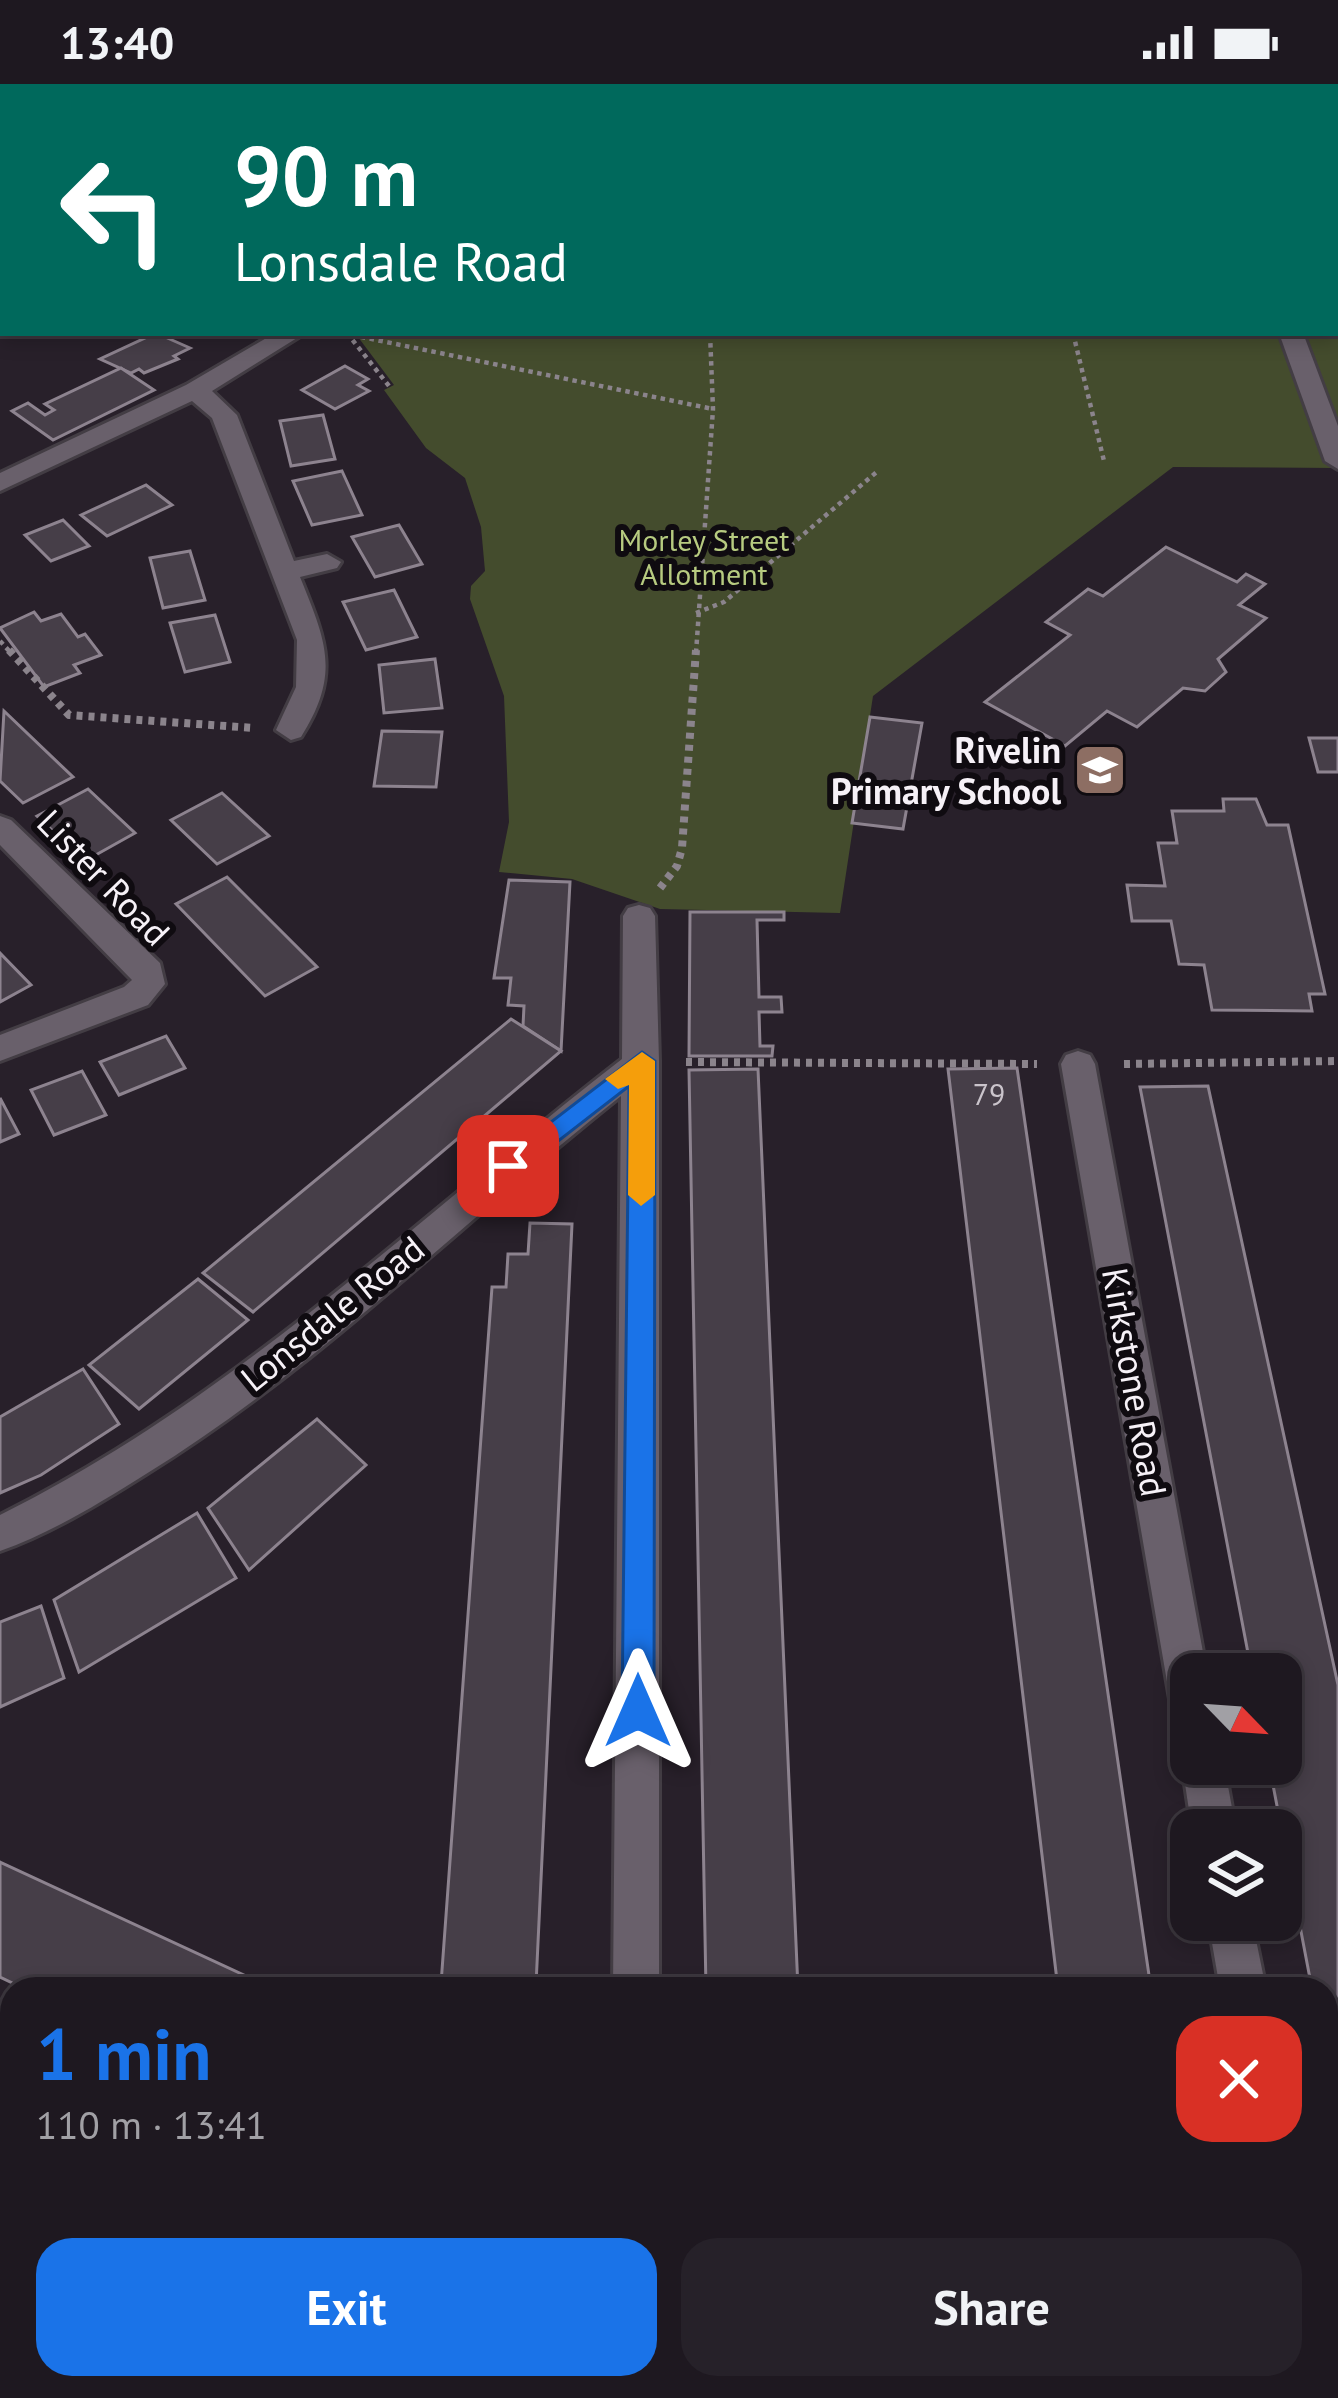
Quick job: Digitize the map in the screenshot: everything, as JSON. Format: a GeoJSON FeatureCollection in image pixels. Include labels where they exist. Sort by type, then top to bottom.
{"type":"FeatureCollection","features":[{"type":"Feature","properties":{"kind":"street"},"geometry":{"type":"LineString","coordinates":[[0,483],[195,390],[288,336]]}},
{"type":"Feature","properties":{"kind":"street"},"geometry":{"type":"LineString","coordinates":[[1292,336],[1338,461]]}},
{"type":"Feature","properties":{"kind":"street"},"geometry":{"type":"LineString","coordinates":[[195,390],[224,415],[311,640],[316,672],[307,706],[291,730]]}},
{"type":"Feature","properties":{"kind":"street"},"geometry":{"type":"LineString","coordinates":[[284,572],[327,562]]}},
{"type":"Feature","properties":{"kind":"street","name":"Lister Road"},"geometry":{"type":"LineString","coordinates":[[0,826],[148,971],[149,984],[136,996],[0,1048]]}},
{"type":"Feature","properties":{"kind":"street"},"geometry":{"type":"LineString","coordinates":[[637,1977],[639,916]]}},
{"type":"Feature","properties":{"kind":"street","name":"Lonsdale Road"},"geometry":{"type":"LineString","coordinates":[[0,1534],[68,1504],[330,1321],[542,1136],[642,1061]]}},
{"type":"Feature","properties":{"kind":"street","name":"Kirkstone Road"},"geometry":{"type":"LineString","coordinates":[[1078,1064],[1183,1653]]}},
{"type":"Feature","properties":{"kind":"street"},"geometry":{"type":"LineString","coordinates":[[1234,1941],[1241,1977]]}},
{"type":"Feature","properties":{"kind":"path"},"geometry":{"type":"LineString","coordinates":[[351,336],[389,386]]}},
{"type":"Feature","properties":{"kind":"path"},"geometry":{"type":"LineString","coordinates":[[359,336],[713,409]]}},
{"type":"Feature","properties":{"kind":"path"},"geometry":{"type":"LineString","coordinates":[[639,916],[677,866],[682,848],[713,409],[710,336]]}},
{"type":"Feature","properties":{"kind":"path"},"geometry":{"type":"LineString","coordinates":[[1074,336],[1104,461]]}},
{"type":"Feature","properties":{"kind":"path"},"geometry":{"type":"LineString","coordinates":[[696,613],[724,602],[879,470]]}},
{"type":"Feature","properties":{"kind":"path"},"geometry":{"type":"LineString","coordinates":[[0,641],[69,715],[291,730]]}},
{"type":"Feature","properties":{"kind":"path"},"geometry":{"type":"LineString","coordinates":[[642,1061],[1338,1061]]}},
{"type":"Feature","properties":{"kind":"green space","name":"Morley Street Allotment"},"geometry":{"type":"Polygon","coordinates":[[[357,336],[1338,336],[1338,468],[1173,467],[873,696],[840,913],[660,909],[572,879],[499,872],[509,822],[504,696],[470,599],[471,586],[485,571],[481,527],[465,478],[426,448],[384,390],[394,385],[357,336]]]}},
{"type":"Feature","properties":{"kind":"building"},"geometry":{"type":"Polygon","coordinates":[[[150,336],[163,336],[190,348],[174,356],[178,359],[144,373],[139,369],[131,373],[100,359],[150,336]]]}},
{"type":"Feature","properties":{"kind":"building"},"geometry":{"type":"Polygon","coordinates":[[[345,366],[368,379],[358,385],[369,391],[335,409],[302,390],[345,366]]]}},
{"type":"Feature","properties":{"kind":"building"},"geometry":{"type":"Polygon","coordinates":[[[121,368],[154,390],[53,440],[12,411],[28,403],[45,415],[54,410],[45,404],[121,368]]]}},
{"type":"Feature","properties":{"kind":"building"},"geometry":{"type":"Polygon","coordinates":[[[323,415],[335,459],[291,466],[280,421],[323,415]]]}},
{"type":"Feature","properties":{"kind":"building"},"geometry":{"type":"Polygon","coordinates":[[[342,471],[362,515],[312,525],[293,481],[342,471]]]}},
{"type":"Feature","properties":{"kind":"building"},"geometry":{"type":"Polygon","coordinates":[[[146,485],[172,505],[107,536],[81,515],[146,485]]]}},
{"type":"Feature","properties":{"kind":"building"},"geometry":{"type":"Polygon","coordinates":[[[63,520],[89,546],[51,561],[25,535],[63,520]]]}},
{"type":"Feature","properties":{"kind":"building"},"geometry":{"type":"Polygon","coordinates":[[[399,525],[422,564],[375,577],[352,537],[399,525]]]}},
{"type":"Feature","properties":{"kind":"building"},"geometry":{"type":"Polygon","coordinates":[[[1166,547],[1237,582],[1246,574],[1265,584],[1239,605],[1266,618],[1218,659],[1226,672],[1205,691],[1183,688],[1137,727],[1107,711],[1065,746],[985,702],[1070,635],[1046,622],[1088,589],[1103,596],[1166,547]]]}},
{"type":"Feature","properties":{"kind":"building"},"geometry":{"type":"Polygon","coordinates":[[[190,551],[205,600],[163,608],[150,558],[190,551]]]}},
{"type":"Feature","properties":{"kind":"building"},"geometry":{"type":"Polygon","coordinates":[[[394,590],[417,637],[366,650],[343,602],[394,590]]]}},
{"type":"Feature","properties":{"kind":"building"},"geometry":{"type":"Polygon","coordinates":[[[34,612],[41,621],[61,614],[78,637],[85,634],[101,655],[74,665],[80,673],[44,687],[0,628],[34,612]]]}},
{"type":"Feature","properties":{"kind":"building"},"geometry":{"type":"Polygon","coordinates":[[[215,615],[230,662],[185,672],[170,623],[215,615]]]}},
{"type":"Feature","properties":{"kind":"building"},"geometry":{"type":"Polygon","coordinates":[[[435,659],[442,708],[384,713],[379,665],[435,659]]]}},
{"type":"Feature","properties":{"kind":"building"},"geometry":{"type":"Polygon","coordinates":[[[4,711],[73,777],[23,803],[0,781],[4,711]]]}},
{"type":"Feature","properties":{"kind":"building"},"geometry":{"type":"Polygon","coordinates":[[[870,717],[922,723],[903,829],[852,823],[870,717]]]}},
{"type":"Feature","properties":{"kind":"building"},"geometry":{"type":"Polygon","coordinates":[[[382,731],[442,732],[436,787],[374,786],[382,731]]]}},
{"type":"Feature","properties":{"kind":"building"},"geometry":{"type":"Polygon","coordinates":[[[1309,738],[1338,738],[1338,772],[1318,772],[1309,738]]]}},
{"type":"Feature","properties":{"kind":"building"},"geometry":{"type":"Polygon","coordinates":[[[88,789],[135,833],[85,861],[37,816],[88,789]]]}},
{"type":"Feature","properties":{"kind":"building"},"geometry":{"type":"Polygon","coordinates":[[[222,793],[269,836],[217,864],[171,820],[222,793]]]}},
{"type":"Feature","properties":{"kind":"building"},"geometry":{"type":"Polygon","coordinates":[[[1223,799],[1256,799],[1267,825],[1288,825],[1325,994],[1309,994],[1312,1011],[1212,1010],[1204,965],[1179,964],[1171,921],[1132,921],[1127,885],[1165,886],[1158,843],[1177,843],[1172,811],[1224,811],[1223,799]]]}},
{"type":"Feature","properties":{"kind":"building"},"geometry":{"type":"Polygon","coordinates":[[[227,877],[317,967],[265,996],[176,904],[227,877]]]}},
{"type":"Feature","properties":{"kind":"building"},"geometry":{"type":"Polygon","coordinates":[[[509,880],[570,882],[561,1051],[523,1026],[524,1006],[508,1005],[511,978],[494,978],[509,880]]]}},
{"type":"Feature","properties":{"kind":"building"},"geometry":{"type":"Polygon","coordinates":[[[690,912],[784,912],[784,920],[757,920],[759,997],[781,997],[782,1012],[759,1012],[760,1046],[773,1046],[772,1056],[689,1056],[690,912]]]}},
{"type":"Feature","properties":{"kind":"building"},"geometry":{"type":"Polygon","coordinates":[[[0,953],[31,985],[0,1002],[0,953]]]}},
{"type":"Feature","properties":{"kind":"building"},"geometry":{"type":"Polygon","coordinates":[[[511,1019],[561,1051],[253,1312],[203,1273],[511,1019]]]}},
{"type":"Feature","properties":{"kind":"building"},"geometry":{"type":"Polygon","coordinates":[[[166,1036],[185,1068],[119,1095],[100,1062],[166,1036]]]}},
{"type":"Feature","properties":{"kind":"building"},"geometry":{"type":"Polygon","coordinates":[[[1017,1068],[1149,1977],[1057,1977],[948,1069],[1017,1068]]]}},
{"type":"Feature","properties":{"kind":"building"},"geometry":{"type":"Polygon","coordinates":[[[758,1069],[797,1977],[706,1977],[689,1070],[758,1069]]]}},
{"type":"Feature","properties":{"kind":"building"},"geometry":{"type":"Polygon","coordinates":[[[82,1071],[106,1115],[54,1135],[31,1090],[82,1071]]]}},
{"type":"Feature","properties":{"kind":"building"},"geometry":{"type":"Polygon","coordinates":[[[1208,1086],[1338,1685],[1338,1977],[1310,1977],[1302,1937],[1302,1809],[1278,1809],[1273,1785],[1302,1785],[1302,1653],[1248,1653],[1140,1087],[1208,1086]]]}},
{"type":"Feature","properties":{"kind":"building"},"geometry":{"type":"Polygon","coordinates":[[[0,1098],[19,1134],[0,1142],[0,1098]]]}},
{"type":"Feature","properties":{"kind":"building"},"geometry":{"type":"Polygon","coordinates":[[[530,1223],[572,1224],[536,1977],[442,1977],[492,1287],[506,1287],[508,1254],[528,1254],[530,1223]]]}},
{"type":"Feature","properties":{"kind":"building"},"geometry":{"type":"Polygon","coordinates":[[[198,1279],[248,1320],[139,1409],[89,1365],[198,1279]]]}},
{"type":"Feature","properties":{"kind":"building"},"geometry":{"type":"Polygon","coordinates":[[[83,1369],[119,1424],[41,1475],[0,1493],[0,1417],[83,1369]]]}},
{"type":"Feature","properties":{"kind":"building"},"geometry":{"type":"Polygon","coordinates":[[[317,1419],[366,1465],[249,1570],[208,1508],[317,1419]]]}},
{"type":"Feature","properties":{"kind":"building"},"geometry":{"type":"Polygon","coordinates":[[[197,1513],[236,1578],[79,1672],[54,1600],[197,1513]]]}},
{"type":"Feature","properties":{"kind":"building"},"geometry":{"type":"Polygon","coordinates":[[[41,1606],[64,1678],[0,1707],[0,1622],[41,1606]]]}},
{"type":"Feature","properties":{"kind":"building"},"geometry":{"type":"Polygon","coordinates":[[[0,1862],[248,1977],[0,1977],[0,1862]]]}},
{"type":"Feature","properties":{"kind":"slow traffic"},"geometry":{"type":"LineString","coordinates":[[618,1079],[642,1061],[641,1195]]}},
{"type":"Feature","properties":{"kind":"place","name":"Rivelin Primary School"},"geometry":{"type":"Point","coordinates":[1100,770]}},
{"type":"Feature","properties":{"kind":"route"},"geometry":{"type":"LineString","coordinates":[[508,1166],[642,1061],[638,1711]]}}]}
